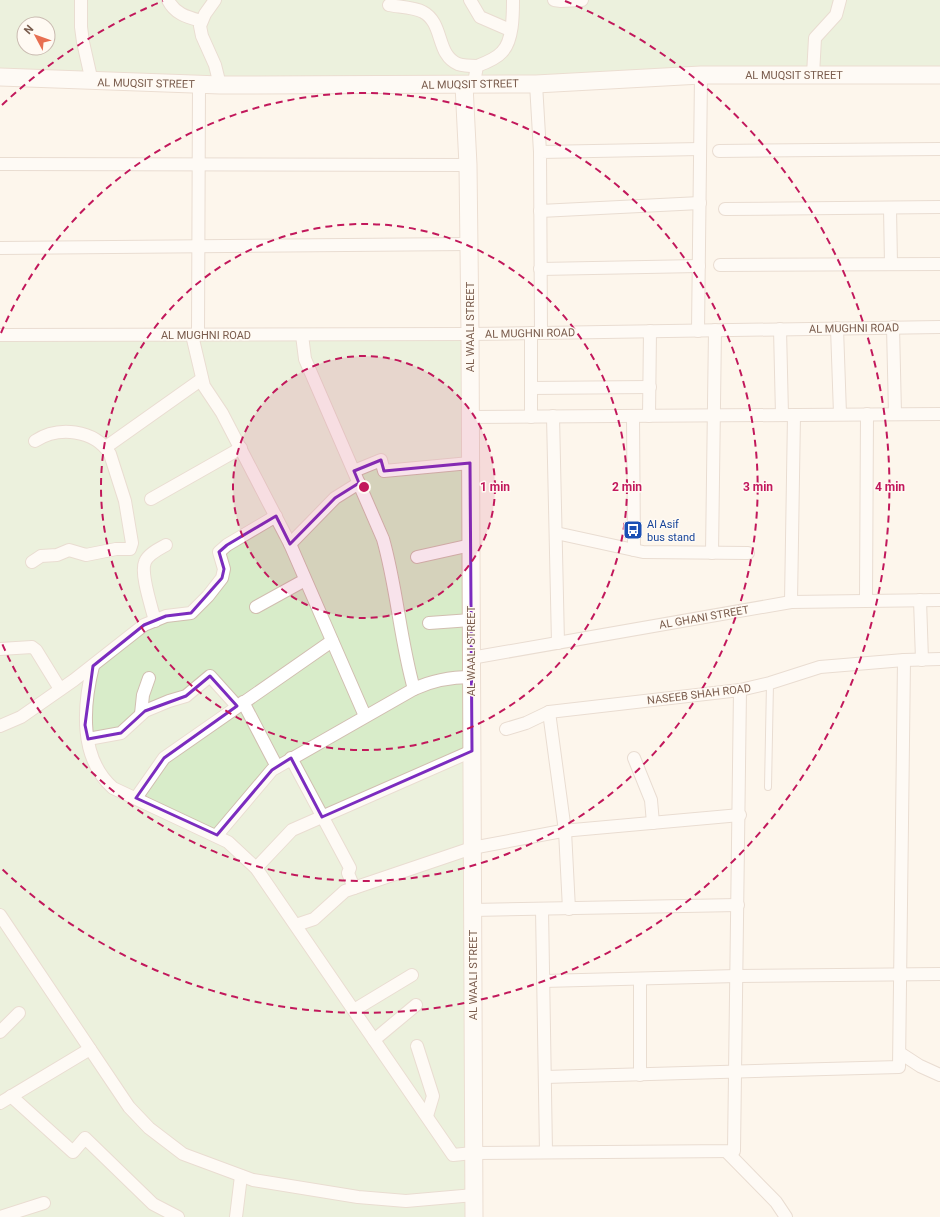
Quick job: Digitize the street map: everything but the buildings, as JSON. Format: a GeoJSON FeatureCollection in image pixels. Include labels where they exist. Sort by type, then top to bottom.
{"type":"FeatureCollection","features":[{"type":"Feature","properties":{"kind":"street"},"geometry":{"type":"LineString","coordinates":[[82,0],[81,27],[92,82]]}},
{"type":"Feature","properties":{"kind":"street"},"geometry":{"type":"LineString","coordinates":[[168,0],[172,8],[181,14],[202,21]]}},
{"type":"Feature","properties":{"kind":"street"},"geometry":{"type":"LineString","coordinates":[[215,0],[200,26],[202,36],[215,65],[220,85]]}},
{"type":"Feature","properties":{"kind":"street"},"geometry":{"type":"LineString","coordinates":[[470,0],[480,17],[510,30]]}},
{"type":"Feature","properties":{"kind":"street"},"geometry":{"type":"LineString","coordinates":[[389,5],[421,10],[427,14],[436,28],[445,54],[451,60],[459,64],[477,66],[502,52],[509,40],[513,0]]}},
{"type":"Feature","properties":{"kind":"street"},"geometry":{"type":"LineString","coordinates":[[554,0],[582,0]]}},
{"type":"Feature","properties":{"kind":"street"},"geometry":{"type":"LineString","coordinates":[[813,75],[815,38],[836,15],[840,0]]}},
{"type":"Feature","properties":{"kind":"street"},"geometry":{"type":"LineString","coordinates":[[469,84],[477,66]]}},
{"type":"Feature","properties":{"kind":"street"},"geometry":{"type":"LineString","coordinates":[[698,330],[701,75]]}},
{"type":"Feature","properties":{"kind":"street","name":"AL MUQSIT STREET"},"geometry":{"type":"LineString","coordinates":[[0,77],[92,82],[220,85],[536,84],[701,75],[940,75]]}},
{"type":"Feature","properties":{"kind":"street"},"geometry":{"type":"LineString","coordinates":[[199,84],[199,246],[195,335],[202,379],[204,386],[222,413],[242,448],[290,544],[365,716]]}},
{"type":"Feature","properties":{"kind":"street","name":"AL WAALI STREET"},"geometry":{"type":"LineString","coordinates":[[469,84],[468,165],[474,1217]]}},
{"type":"Feature","properties":{"kind":"street"},"geometry":{"type":"LineString","coordinates":[[531,417],[531,388],[540,269],[540,152],[536,84]]}},
{"type":"Feature","properties":{"kind":"street"},"geometry":{"type":"LineString","coordinates":[[540,152],[700,150]]}},
{"type":"Feature","properties":{"kind":"street"},"geometry":{"type":"LineString","coordinates":[[719,151],[940,150]]}},
{"type":"Feature","properties":{"kind":"street"},"geometry":{"type":"LineString","coordinates":[[0,164],[468,165]]}},
{"type":"Feature","properties":{"kind":"street"},"geometry":{"type":"LineString","coordinates":[[540,211],[700,203]]}},
{"type":"Feature","properties":{"kind":"street"},"geometry":{"type":"LineString","coordinates":[[725,209],[940,207]]}},
{"type":"Feature","properties":{"kind":"street"},"geometry":{"type":"LineString","coordinates":[[890,208],[891,264]]}},
{"type":"Feature","properties":{"kind":"street"},"geometry":{"type":"LineString","coordinates":[[0,248],[469,244]]}},
{"type":"Feature","properties":{"kind":"street"},"geometry":{"type":"LineString","coordinates":[[720,265],[940,264]]}},
{"type":"Feature","properties":{"kind":"street"},"geometry":{"type":"LineString","coordinates":[[540,269],[699,266]]}},
{"type":"Feature","properties":{"kind":"street"},"geometry":{"type":"LineString","coordinates":[[893,327],[896,414]]}},
{"type":"Feature","properties":{"kind":"street","name":"AL MUGHNI ROAD"},"geometry":{"type":"LineString","coordinates":[[0,335],[470,334],[940,327]]}},
{"type":"Feature","properties":{"kind":"street"},"geometry":{"type":"LineString","coordinates":[[837,328],[840,414]]}},
{"type":"Feature","properties":{"kind":"street"},"geometry":{"type":"LineString","coordinates":[[780,329],[788,415],[792,602]]}},
{"type":"Feature","properties":{"kind":"street"},"geometry":{"type":"LineString","coordinates":[[712,552],[715,330]]}},
{"type":"Feature","properties":{"kind":"street"},"geometry":{"type":"LineString","coordinates":[[649,416],[650,331]]}},
{"type":"Feature","properties":{"kind":"street"},"geometry":{"type":"LineString","coordinates":[[302,335],[305,359],[383,539],[390,564],[408,669],[414,689]]}},
{"type":"Feature","properties":{"kind":"street"},"geometry":{"type":"LineString","coordinates":[[106,447],[129,429],[202,379]]}},
{"type":"Feature","properties":{"kind":"street"},"geometry":{"type":"LineString","coordinates":[[531,388],[650,387]]}},
{"type":"Feature","properties":{"kind":"street"},"geometry":{"type":"LineString","coordinates":[[866,600],[867,414]]}},
{"type":"Feature","properties":{"kind":"street"},"geometry":{"type":"LineString","coordinates":[[470,417],[940,414]]}},
{"type":"Feature","properties":{"kind":"street"},"geometry":{"type":"LineString","coordinates":[[553,416],[558,643]]}},
{"type":"Feature","properties":{"kind":"street"},"geometry":{"type":"LineString","coordinates":[[633,416],[634,550]]}},
{"type":"Feature","properties":{"kind":"street"},"geometry":{"type":"LineString","coordinates":[[32,562],[41,556],[57,555],[69,550],[86,555],[116,549],[127,550],[132,547],[125,501],[110,454],[106,447],[90,437],[67,431],[54,432],[35,441]]}},
{"type":"Feature","properties":{"kind":"street"},"geometry":{"type":"LineString","coordinates":[[151,499],[242,448]]}},
{"type":"Feature","properties":{"kind":"street"},"geometry":{"type":"LineString","coordinates":[[354,471],[381,460],[384,471],[470,463]]}},
{"type":"Feature","properties":{"kind":"street"},"geometry":{"type":"LineString","coordinates":[[290,544],[335,498],[359,482]]}},
{"type":"Feature","properties":{"kind":"street"},"geometry":{"type":"LineString","coordinates":[[0,726],[20,717],[93,666],[144,625],[166,616],[191,613],[208,596],[222,578],[224,569],[219,552],[227,545],[276,516]]}},
{"type":"Feature","properties":{"kind":"street"},"geometry":{"type":"LineString","coordinates":[[556,533],[643,552],[748,553]]}},
{"type":"Feature","properties":{"kind":"street"},"geometry":{"type":"LineString","coordinates":[[155,621],[144,576],[144,563],[150,555],[166,545]]}},
{"type":"Feature","properties":{"kind":"street"},"geometry":{"type":"LineString","coordinates":[[417,557],[471,545]]}},
{"type":"Feature","properties":{"kind":"street"},"geometry":{"type":"LineString","coordinates":[[256,607],[305,580]]}},
{"type":"Feature","properties":{"kind":"street"},"geometry":{"type":"LineString","coordinates":[[920,600],[922,660]]}},
{"type":"Feature","properties":{"kind":"street","name":"AL GHANI STREET"},"geometry":{"type":"LineString","coordinates":[[471,658],[792,602],[940,600]]}},
{"type":"Feature","properties":{"kind":"street"},"geometry":{"type":"LineString","coordinates":[[429,623],[471,620]]}},
{"type":"Feature","properties":{"kind":"street"},"geometry":{"type":"LineString","coordinates":[[136,798],[164,758],[332,640]]}},
{"type":"Feature","properties":{"kind":"street"},"geometry":{"type":"LineString","coordinates":[[0,649],[32,648],[36,650],[60,689]]}},
{"type":"Feature","properties":{"kind":"street"},"geometry":{"type":"LineString","coordinates":[[545,1078],[899,1067],[904,660]]}},
{"type":"Feature","properties":{"kind":"street","name":"NASEEB SHAH ROAD"},"geometry":{"type":"LineString","coordinates":[[506,729],[526,723],[549,712],[740,690],[770,683],[820,667],[904,660],[940,660]]}},
{"type":"Feature","properties":{"kind":"street"},"geometry":{"type":"LineString","coordinates":[[93,666],[84,725],[94,764],[103,780],[113,788],[217,835],[228,842],[256,868],[453,1155],[473,1153],[546,1152],[734,1152],[740,815],[740,690]]}},
{"type":"Feature","properties":{"kind":"street"},"geometry":{"type":"LineString","coordinates":[[88,739],[122,733],[141,714],[169,701],[186,696],[210,676],[240,704],[278,766]]}},
{"type":"Feature","properties":{"kind":"street"},"geometry":{"type":"LineString","coordinates":[[217,835],[272,770],[278,766],[365,716],[429,682],[450,677],[471,677]]}},
{"type":"Feature","properties":{"kind":"street"},"geometry":{"type":"LineString","coordinates":[[141,714],[142,695],[148,678]]}},
{"type":"Feature","properties":{"kind":"street"},"geometry":{"type":"LineString","coordinates":[[549,712],[565,831],[569,908]]}},
{"type":"Feature","properties":{"kind":"street"},"geometry":{"type":"LineString","coordinates":[[256,868],[292,830],[472,751]]}},
{"type":"Feature","properties":{"kind":"street"},"geometry":{"type":"LineString","coordinates":[[291,758],[350,868],[348,873],[354,888]]}},
{"type":"Feature","properties":{"kind":"street"},"geometry":{"type":"LineString","coordinates":[[634,758],[651,800],[654,823]]}},
{"type":"Feature","properties":{"kind":"street"},"geometry":{"type":"LineString","coordinates":[[296,925],[314,919],[345,891],[472,848],[565,831],[740,815]]}},
{"type":"Feature","properties":{"kind":"street"},"geometry":{"type":"LineString","coordinates":[[472,910],[738,906]]}},
{"type":"Feature","properties":{"kind":"street"},"geometry":{"type":"LineString","coordinates":[[542,909],[546,1152]]}},
{"type":"Feature","properties":{"kind":"street"},"geometry":{"type":"LineString","coordinates":[[0,915],[129,1107],[167,1144],[183,1154],[253,1180],[358,1197],[406,1201],[474,1195]]}},
{"type":"Feature","properties":{"kind":"street"},"geometry":{"type":"LineString","coordinates":[[354,1010],[412,974]]}},
{"type":"Feature","properties":{"kind":"street"},"geometry":{"type":"LineString","coordinates":[[543,981],[737,976],[940,974]]}},
{"type":"Feature","properties":{"kind":"street"},"geometry":{"type":"LineString","coordinates":[[640,979],[640,1075]]}},
{"type":"Feature","properties":{"kind":"street"},"geometry":{"type":"LineString","coordinates":[[374,1040],[416,1005]]}},
{"type":"Feature","properties":{"kind":"street"},"geometry":{"type":"LineString","coordinates":[[0,1032],[19,1013]]}},
{"type":"Feature","properties":{"kind":"street"},"geometry":{"type":"LineString","coordinates":[[417,1046],[432,1096],[426,1116]]}},
{"type":"Feature","properties":{"kind":"street"},"geometry":{"type":"LineString","coordinates":[[0,1102],[90,1049]]}},
{"type":"Feature","properties":{"kind":"street"},"geometry":{"type":"LineString","coordinates":[[900,1053],[920,1066],[940,1075]]}},
{"type":"Feature","properties":{"kind":"street"},"geometry":{"type":"LineString","coordinates":[[11,1096],[73,1152],[85,1138],[153,1204],[178,1217]]}},
{"type":"Feature","properties":{"kind":"street"},"geometry":{"type":"LineString","coordinates":[[727,1152],[776,1202],[786,1217]]}},
{"type":"Feature","properties":{"kind":"street"},"geometry":{"type":"LineString","coordinates":[[236,1217],[241,1176]]}},
{"type":"Feature","properties":{"kind":"street"},"geometry":{"type":"LineString","coordinates":[[0,1217],[44,1203]]}},
{"type":"Feature","properties":{"kind":"lane"},"geometry":{"type":"LineString","coordinates":[[768,787],[770,683]]}},
{"type":"Feature","properties":{"kind":"highlighted area"},"geometry":{"type":"Polygon","coordinates":[[[381,460],[384,471],[470,463],[472,751],[322,817],[291,758],[272,770],[217,835],[136,798],[164,758],[237,706],[210,676],[186,696],[145,711],[121,733],[88,739],[85,725],[93,666],[144,625],[166,616],[191,613],[222,578],[224,569],[219,552],[227,545],[276,516],[290,544],[335,498],[359,483],[354,471],[381,460]]]}},
{"type":"Feature","properties":{"kind":"green space"},"geometry":{"type":"Polygon","coordinates":[[[0,0],[940,0],[940,76],[0,78],[0,0]]]}},
{"type":"Feature","properties":{"kind":"green space"},"geometry":{"type":"Polygon","coordinates":[[[470,334],[474,1217],[0,1217],[0,335],[470,334]]]}},
{"type":"Feature","properties":{"kind":"place","name":"Al Asif bus stand"},"geometry":{"type":"Point","coordinates":[633,530]}}]}
